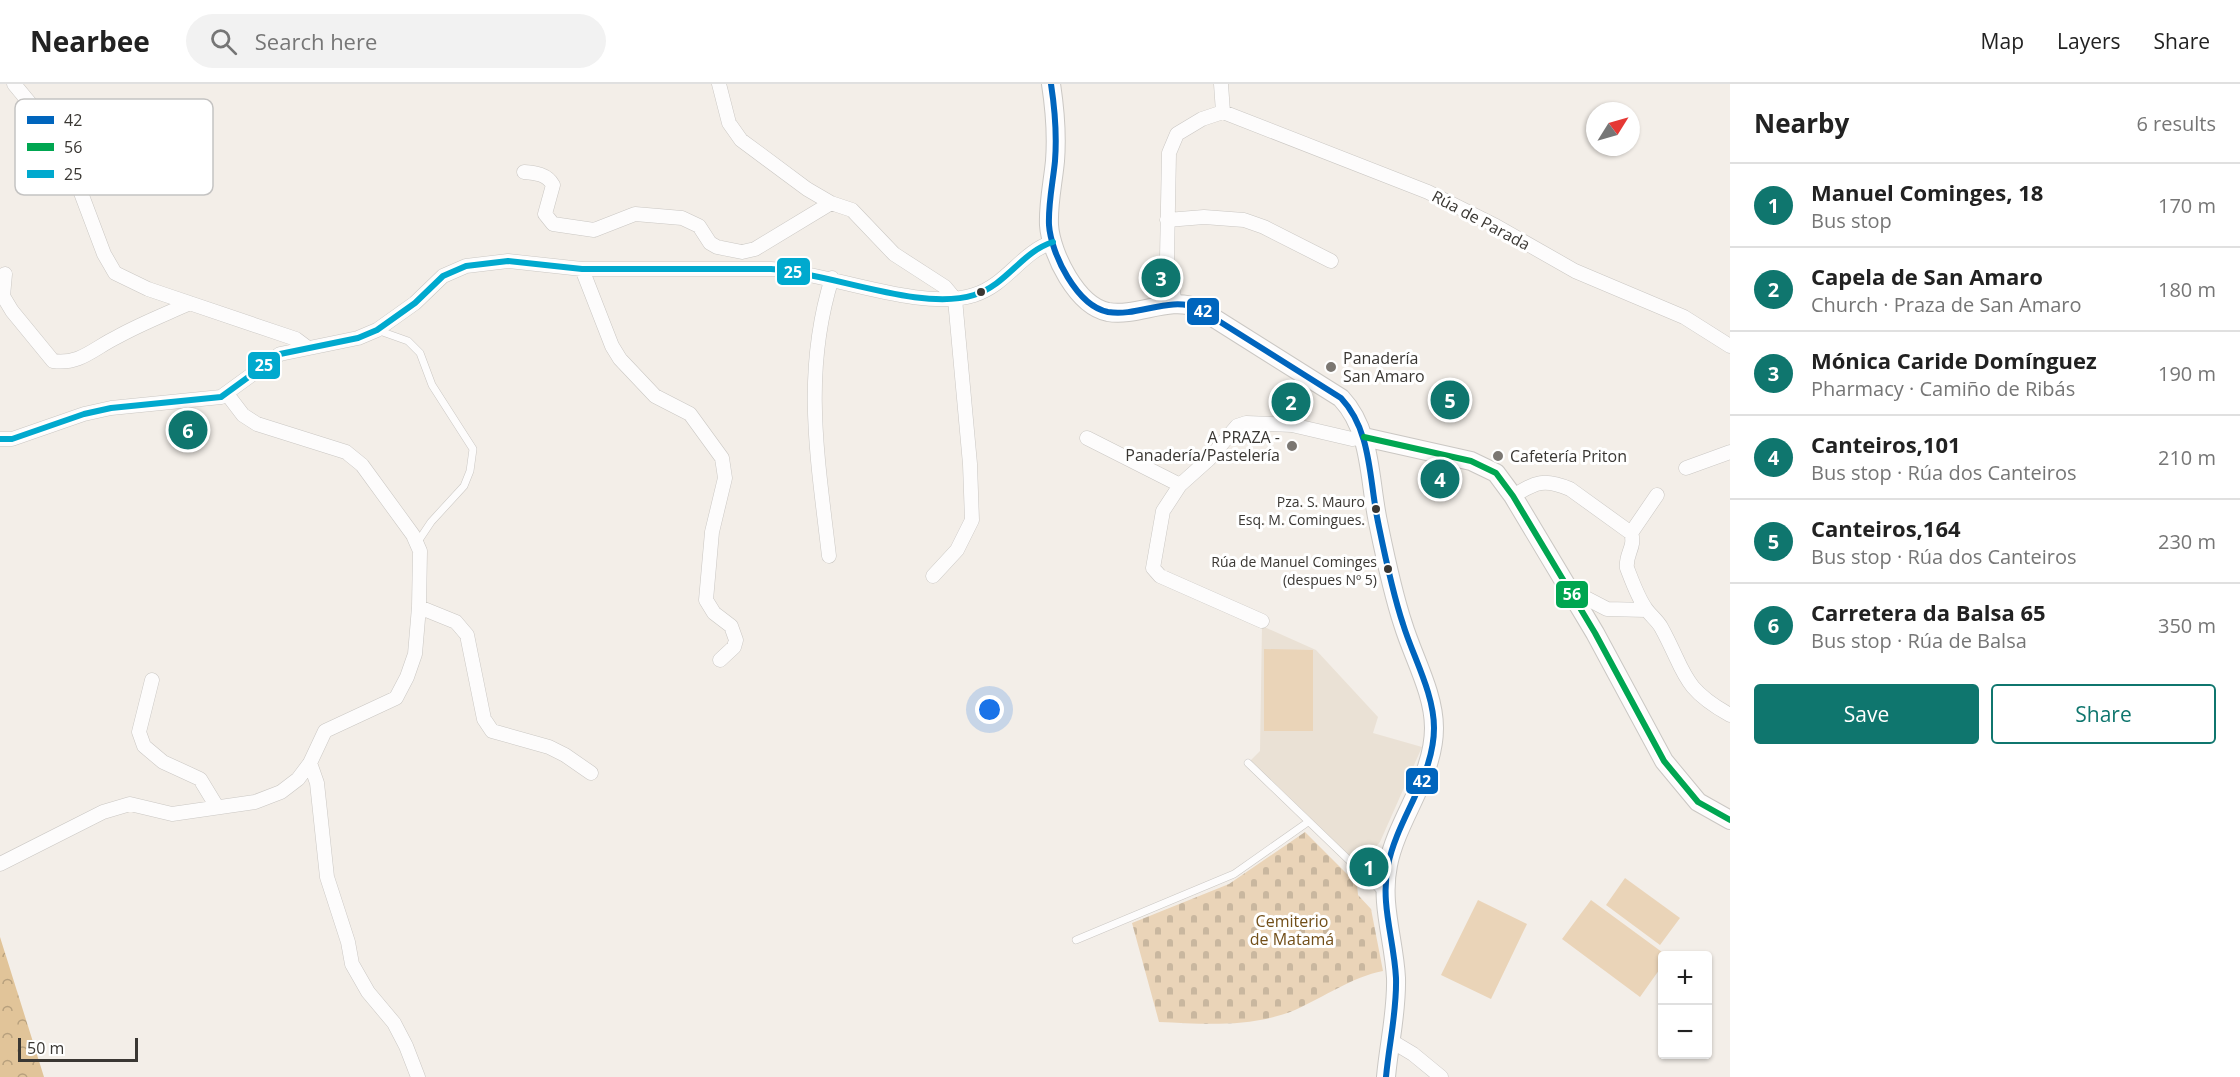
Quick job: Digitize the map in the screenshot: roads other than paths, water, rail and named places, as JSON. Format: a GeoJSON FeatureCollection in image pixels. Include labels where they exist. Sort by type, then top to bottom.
{"type":"FeatureCollection","features":[{"type":"Feature","properties":{"kind":"street"},"geometry":{"type":"LineString","coordinates":[[14,84],[26,99]]}},
{"type":"Feature","properties":{"kind":"street"},"geometry":{"type":"LineString","coordinates":[[719,84],[729,123],[741,140],[807,189],[831,203],[852,210],[894,254],[945,287],[955,299],[970,464],[972,520],[957,550],[933,576]]}},
{"type":"Feature","properties":{"kind":"street"},"geometry":{"type":"LineString","coordinates":[[1051,84],[1056,125],[1049,224],[1053,242],[1069,279],[1080,294],[1107,312],[1131,312],[1175,304],[1198,308],[1333,393],[1353,411],[1364,437],[1377,520],[1389,573],[1403,623],[1427,690],[1434,726],[1433,745],[1388,862],[1384,894],[1396,975],[1393,1042],[1386,1077]]}},
{"type":"Feature","properties":{"kind":"street"},"geometry":{"type":"LineString","coordinates":[[1175,304],[1167,263],[1169,153],[1177,135],[1202,119],[1223,112],[1221,84]]}},
{"type":"Feature","properties":{"kind":"street","name":"Rúa de Parada"},"geometry":{"type":"LineString","coordinates":[[1223,112],[1428,192],[1496,226],[1575,272],[1675,313],[1730,346]]}},
{"type":"Feature","properties":{"kind":"street"},"geometry":{"type":"LineString","coordinates":[[524,172],[536,173],[550,180],[553,185],[545,214],[553,224],[594,230],[635,214],[682,218],[699,226],[713,252],[730,263],[732,268]]}},
{"type":"Feature","properties":{"kind":"street"},"geometry":{"type":"LineString","coordinates":[[82,195],[104,254],[115,273],[129,282],[296,339],[308,348]]}},
{"type":"Feature","properties":{"kind":"street"},"geometry":{"type":"LineString","coordinates":[[710,243],[717,247],[742,252],[755,249],[831,203]]}},
{"type":"Feature","properties":{"kind":"street"},"geometry":{"type":"LineString","coordinates":[[1167,220],[1204,217],[1244,220],[1264,227],[1330,261]]}},
{"type":"Feature","properties":{"kind":"street"},"geometry":{"type":"LineString","coordinates":[[0,439],[12,439],[84,414],[111,408],[214,399],[227,394],[270,360],[291,351],[358,338],[377,330],[414,303],[443,276],[466,266],[508,261],[582,269],[795,270],[916,297],[955,299],[989,289],[1005,278],[1035,250],[1053,242]]}},
{"type":"Feature","properties":{"kind":"street"},"geometry":{"type":"LineString","coordinates":[[582,269],[620,359],[655,396],[690,414],[722,458],[725,478],[712,532],[706,600],[714,613],[731,626],[736,640],[734,647],[720,660]]}},
{"type":"Feature","properties":{"kind":"street"},"geometry":{"type":"LineString","coordinates":[[5,274],[3,296],[12,311],[52,361],[70,362],[83,358],[116,337],[190,303]]}},
{"type":"Feature","properties":{"kind":"street"},"geometry":{"type":"LineString","coordinates":[[829,556],[819,472],[813,383],[817,341],[832,278]]}},
{"type":"Feature","properties":{"kind":"street"},"geometry":{"type":"LineString","coordinates":[[0,864],[103,812],[130,804],[172,814],[255,802],[281,792],[298,779],[310,763],[325,731],[396,698],[415,654],[419,607],[420,551],[417,543],[362,465],[346,452],[328,445],[310,443],[257,424],[243,415],[227,394]]}},
{"type":"Feature","properties":{"kind":"street"},"geometry":{"type":"LineString","coordinates":[[1262,621],[1160,576],[1153,568],[1163,511],[1180,485],[1209,459],[1236,426],[1246,423],[1292,425],[1352,439],[1364,437],[1486,467],[1496,473],[1513,496],[1575,599],[1674,775],[1698,802],[1730,820]]}},
{"type":"Feature","properties":{"kind":"street"},"geometry":{"type":"LineString","coordinates":[[1087,438],[1180,485]]}},
{"type":"Feature","properties":{"kind":"street"},"geometry":{"type":"LineString","coordinates":[[1686,468],[1730,452]]}},
{"type":"Feature","properties":{"kind":"street"},"geometry":{"type":"LineString","coordinates":[[1513,496],[1535,483],[1560,484],[1631,533],[1634,545],[1626,562],[1627,568],[1646,610],[1662,628],[1680,670],[1694,690],[1711,704],[1730,715]]}},
{"type":"Feature","properties":{"kind":"street"},"geometry":{"type":"LineString","coordinates":[[1631,533],[1657,495]]}},
{"type":"Feature","properties":{"kind":"street"},"geometry":{"type":"LineString","coordinates":[[1575,599],[1582,596],[1614,610],[1646,610]]}},
{"type":"Feature","properties":{"kind":"street"},"geometry":{"type":"LineString","coordinates":[[419,607],[456,622],[467,635],[484,719],[492,731],[549,747],[591,773]]}},
{"type":"Feature","properties":{"kind":"street"},"geometry":{"type":"LineString","coordinates":[[152,680],[139,732],[144,746],[163,762],[200,779],[217,807]]}},
{"type":"Feature","properties":{"kind":"street"},"geometry":{"type":"LineString","coordinates":[[310,763],[317,783],[327,877],[348,942],[351,964],[368,992],[394,1023],[418,1077]]}},
{"type":"Feature","properties":{"kind":"street"},"geometry":{"type":"LineString","coordinates":[[1393,1042],[1413,1054],[1441,1077]]}},
{"type":"Feature","properties":{"kind":"lane"},"geometry":{"type":"LineString","coordinates":[[377,330],[408,340],[420,353],[432,385],[473,449],[470,471],[464,486],[431,522],[417,543]]}},
{"type":"Feature","properties":{"kind":"lane"},"geometry":{"type":"LineString","coordinates":[[1248,763],[1384,894]]}},
{"type":"Feature","properties":{"kind":"lane"},"geometry":{"type":"LineString","coordinates":[[1076,940],[1234,874],[1308,822]]}},
{"type":"Feature","properties":{"kind":"place","name":"Mónica Caride Domínguez"},"geometry":{"type":"Point","coordinates":[1161,278]}},
{"type":"Feature","properties":{"kind":"place","name":"Panadería San Amaro"},"geometry":{"type":"Point","coordinates":[1331,367]}},
{"type":"Feature","properties":{"kind":"place","name":"Canteiros,164"},"geometry":{"type":"Point","coordinates":[1450,400]}},
{"type":"Feature","properties":{"kind":"place","name":"Capela de San Amaro"},"geometry":{"type":"Point","coordinates":[1291,402]}},
{"type":"Feature","properties":{"kind":"place","name":"Carretera da Balsa 65"},"geometry":{"type":"Point","coordinates":[188,430]}},
{"type":"Feature","properties":{"kind":"place","name":"A PRAZA - Panadería/Pastelería"},"geometry":{"type":"Point","coordinates":[1292,446]}},
{"type":"Feature","properties":{"kind":"place","name":"Cafetería Priton"},"geometry":{"type":"Point","coordinates":[1498,456]}},
{"type":"Feature","properties":{"kind":"place","name":"Canteiros,101"},"geometry":{"type":"Point","coordinates":[1440,479]}},
{"type":"Feature","properties":{"kind":"place","name":"Pza. S. Mauro Esq. M. Comingues."},"geometry":{"type":"Point","coordinates":[1376,509]}},
{"type":"Feature","properties":{"kind":"place","name":"Rúa de Manuel Cominges (despues Nº 5)"},"geometry":{"type":"Point","coordinates":[1388,569]}},
{"type":"Feature","properties":{"kind":"place","name":"Manuel Cominges, 18"},"geometry":{"type":"Point","coordinates":[1369,867]}},
{"type":"Feature","properties":{"kind":"park label","name":"Cemiterio de Matamá"},"geometry":{"type":"Point","coordinates":[1292,930]}}]}
